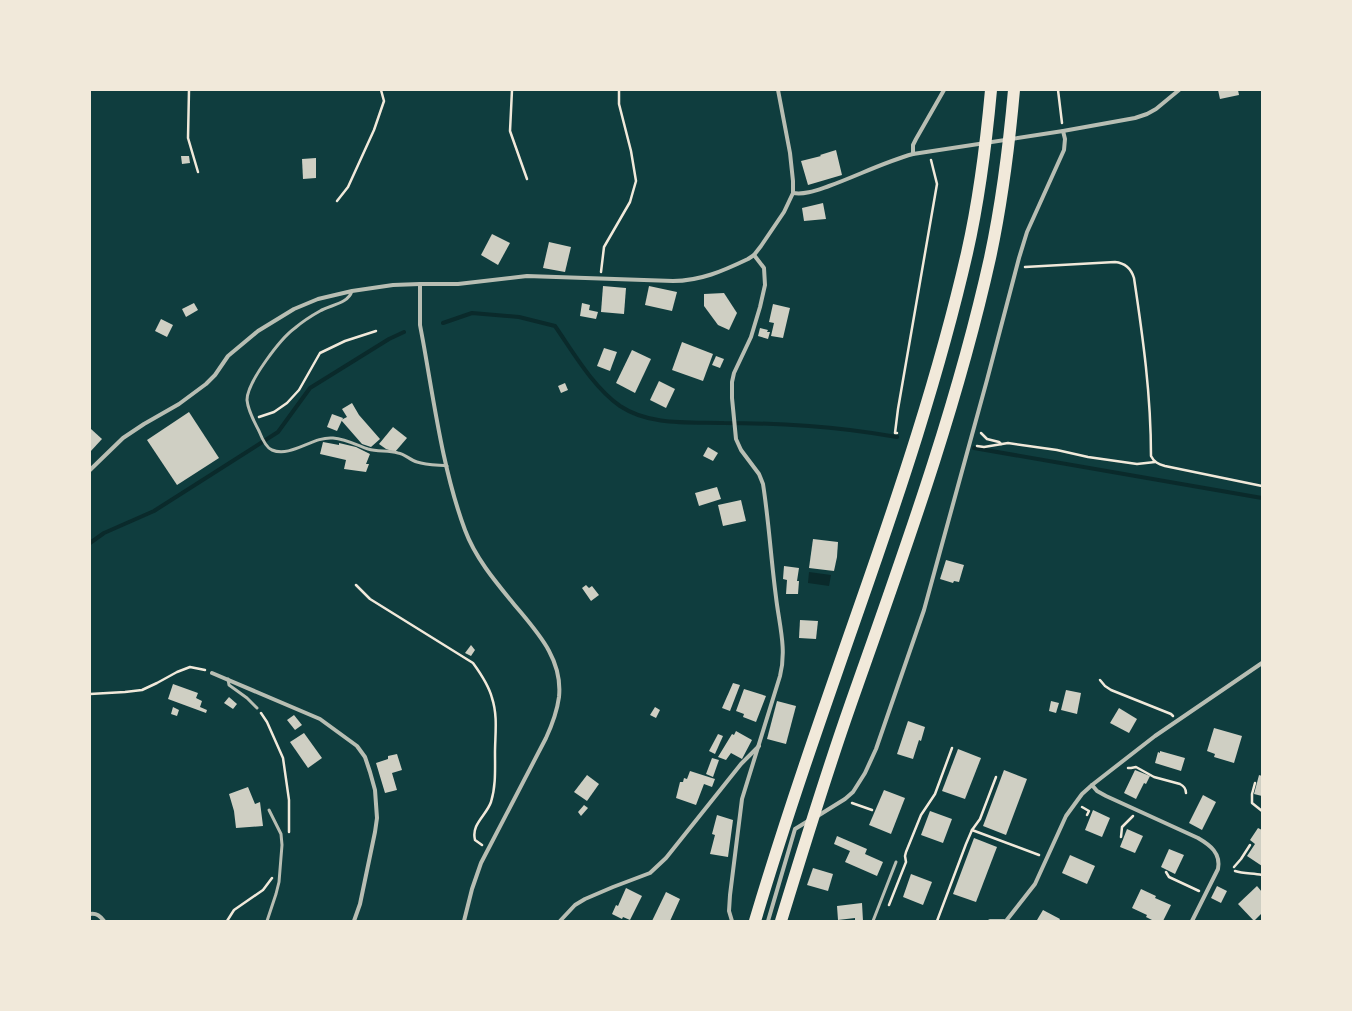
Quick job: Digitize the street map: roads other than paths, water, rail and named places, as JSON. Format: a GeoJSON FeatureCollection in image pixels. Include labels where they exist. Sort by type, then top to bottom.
{"type":"FeatureCollection","features":[{"type":"Feature","properties":{"kind":"highway"},"geometry":{"type":"LineString","coordinates":[[755,921],[796,790],[891,516],[938,364],[968,246],[979,188],[991,90]]}},
{"type":"Feature","properties":{"kind":"highway"},"geometry":{"type":"LineString","coordinates":[[781,921],[822,788],[916,517],[951,406],[990,257],[1007,159],[1014,90]]}},
{"type":"Feature","properties":{"kind":"street"},"geometry":{"type":"LineString","coordinates":[[90,470],[124,438],[144,424],[179,404],[206,384],[215,375],[228,356],[243,342],[269,323],[294,309],[318,299],[352,291],[393,285],[458,284],[527,276],[689,281],[720,272],[748,259],[754,255],[761,246],[784,212],[793,193],[790,153],[778,90]]}},
{"type":"Feature","properties":{"kind":"street"},"geometry":{"type":"LineString","coordinates":[[913,154],[913,145],[944,90]]}},
{"type":"Feature","properties":{"kind":"street"},"geometry":{"type":"LineString","coordinates":[[793,193],[814,191],[913,154],[1048,134],[1135,118],[1156,109],[1179,90]]}},
{"type":"Feature","properties":{"kind":"street"},"geometry":{"type":"LineString","coordinates":[[768,921],[795,829],[846,798],[857,786],[869,767],[905,666],[934,575],[1017,266],[1027,232],[1062,154],[1065,142],[1063,131]]}},
{"type":"Feature","properties":{"kind":"street"},"geometry":{"type":"LineString","coordinates":[[732,921],[729,911],[729,904],[742,799],[782,670],[783,654],[762,479],[741,450],[734,431],[732,389],[733,378],[735,369],[751,337],[761,303],[765,281],[764,268],[754,255]]}},
{"type":"Feature","properties":{"kind":"street"},"geometry":{"type":"LineString","coordinates":[[420,284],[420,325],[447,466],[458,510],[473,548],[492,576],[546,644],[554,660],[559,685],[557,709],[546,738],[488,848],[476,877],[464,921]]}},
{"type":"Feature","properties":{"kind":"street"},"geometry":{"type":"LineString","coordinates":[[990,921],[1005,921],[1035,884],[1066,816],[1078,799],[1092,785],[1177,721],[1262,663]]}},
{"type":"Feature","properties":{"kind":"street"},"geometry":{"type":"LineString","coordinates":[[212,672],[320,719],[357,746],[364,756],[375,790],[377,818],[376,832],[360,904],[354,921]]}},
{"type":"Feature","properties":{"kind":"street"},"geometry":{"type":"LineString","coordinates":[[560,921],[575,905],[585,899],[650,873],[666,858],[741,764],[759,746]]}},
{"type":"Feature","properties":{"kind":"street"},"geometry":{"type":"LineString","coordinates":[[1092,785],[1101,794],[1198,838],[1213,849],[1218,857],[1218,865],[1206,894],[1192,921]]}},
{"type":"Feature","properties":{"kind":"street"},"geometry":{"type":"LineString","coordinates":[[90,914],[100,916],[104,921]]}},
{"type":"Feature","properties":{"kind":"lane"},"geometry":{"type":"LineString","coordinates":[[352,291],[350,296],[343,302],[321,310],[285,336],[277,345],[251,385],[248,393],[249,409],[260,433],[269,448],[277,451],[287,451],[319,439],[333,438],[347,441],[369,449],[399,453],[416,462],[424,464],[447,466]]}},
{"type":"Feature","properties":{"kind":"lane"},"geometry":{"type":"LineString","coordinates":[[228,679],[229,685],[247,698],[257,708]]}},
{"type":"Feature","properties":{"kind":"lane"},"geometry":{"type":"LineString","coordinates":[[267,921],[276,894],[281,864],[282,845],[281,834],[270,810]]}},
{"type":"Feature","properties":{"kind":"lane"},"geometry":{"type":"LineString","coordinates":[[873,921],[896,862]]}},
{"type":"Feature","properties":{"kind":"water"},"geometry":{"type":"Polygon","coordinates":[[[809,572],[831,575],[829,586],[808,583],[809,572]]]}},
{"type":"Feature","properties":{"kind":"waterway"},"geometry":{"type":"LineString","coordinates":[[443,323],[472,313],[519,317],[555,326],[584,369],[601,389],[620,406],[644,417],[670,422],[798,425],[853,430],[897,437]]}},
{"type":"Feature","properties":{"kind":"waterway"},"geometry":{"type":"LineString","coordinates":[[90,543],[104,533],[154,511],[278,432],[310,388],[389,339],[404,332]]}},
{"type":"Feature","properties":{"kind":"waterway"},"geometry":{"type":"LineString","coordinates":[[974,448],[1262,498]]}}]}
